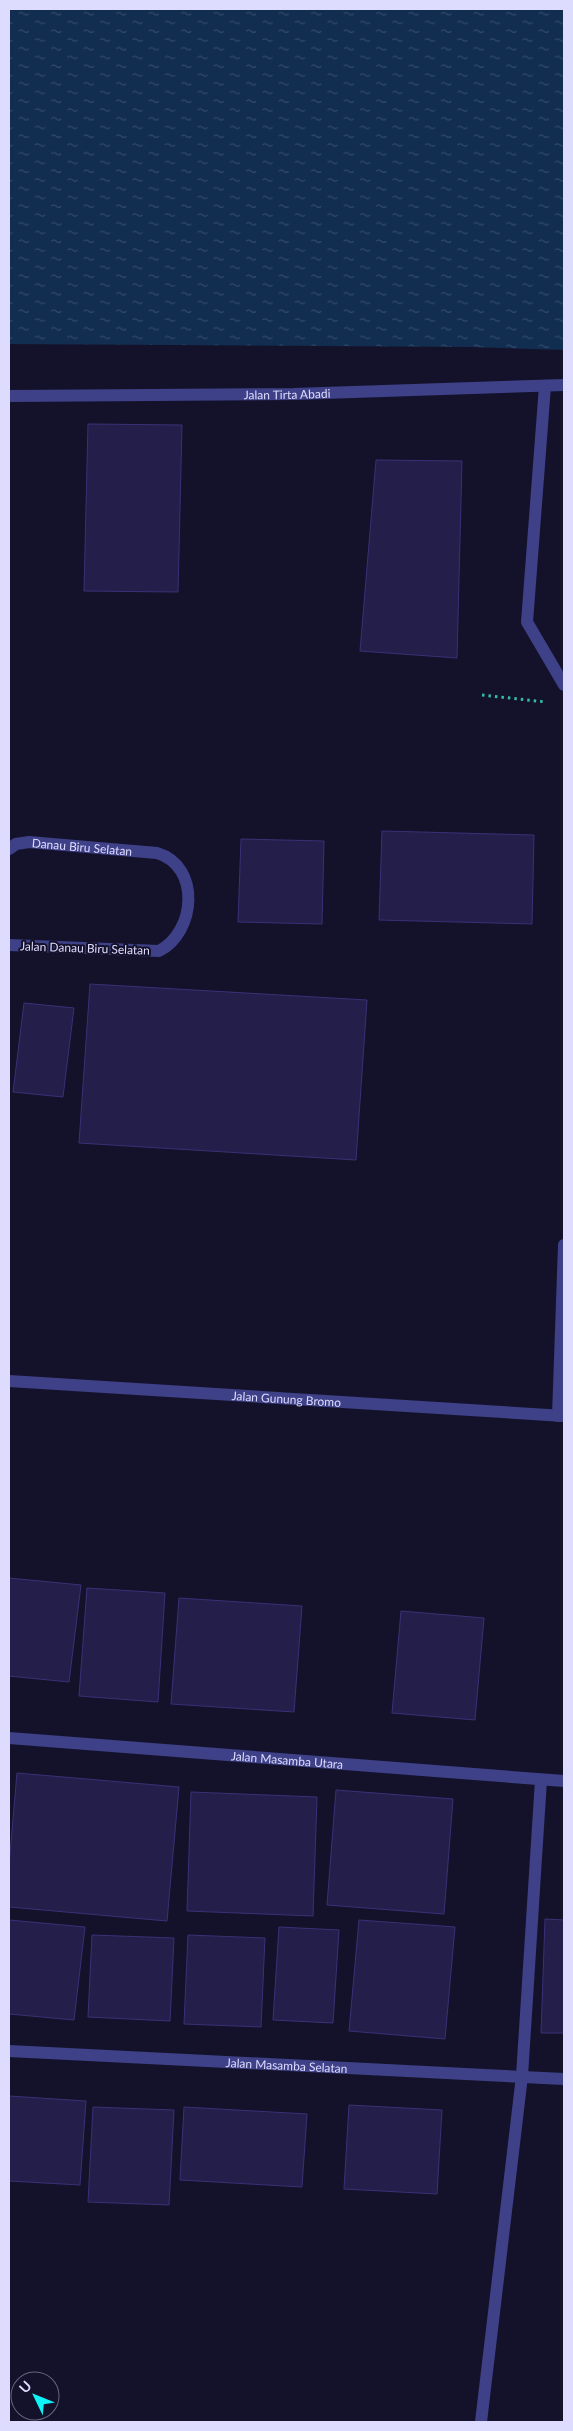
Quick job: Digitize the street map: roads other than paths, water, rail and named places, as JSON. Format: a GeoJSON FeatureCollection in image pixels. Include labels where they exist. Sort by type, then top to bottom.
{"type":"FeatureCollection","features":[{"type":"Feature","properties":{"kind":"street","name":"Jalan Tirta Abadi"},"geometry":{"type":"LineString","coordinates":[[9,396],[294,394],[564,385]]}},
{"type":"Feature","properties":{"kind":"street"},"geometry":{"type":"LineString","coordinates":[[545,386],[527,622],[564,685]]}},
{"type":"Feature","properties":{"kind":"street","name":"Danau Biru Selatan"},"geometry":{"type":"LineString","coordinates":[[9,849],[16,844],[29,842],[157,853]]}},
{"type":"Feature","properties":{"kind":"street","name":"Jalan Danau Biru Selatan"},"geometry":{"type":"LineString","coordinates":[[9,945],[153,951],[163,948],[175,939],[186,919],[188,886],[185,875],[166,858],[157,853]]}},
{"type":"Feature","properties":{"kind":"street"},"geometry":{"type":"LineString","coordinates":[[561,1416],[564,1246]]}},
{"type":"Feature","properties":{"kind":"street","name":"Jalan Gunung Bromo"},"geometry":{"type":"LineString","coordinates":[[9,1381],[561,1416]]}},
{"type":"Feature","properties":{"kind":"street","name":"Jalan Masamba Utara"},"geometry":{"type":"LineString","coordinates":[[9,1738],[564,1781]]}},
{"type":"Feature","properties":{"kind":"street"},"geometry":{"type":"LineString","coordinates":[[481,2422],[522,2076],[541,1780]]}},
{"type":"Feature","properties":{"kind":"street","name":"Jalan Masamba Selatan"},"geometry":{"type":"LineString","coordinates":[[9,2051],[564,2079]]}},
{"type":"Feature","properties":{"kind":"water"},"geometry":{"type":"Polygon","coordinates":[[[9,9],[564,9],[564,350],[472,347],[9,344],[9,9]]]}}]}
